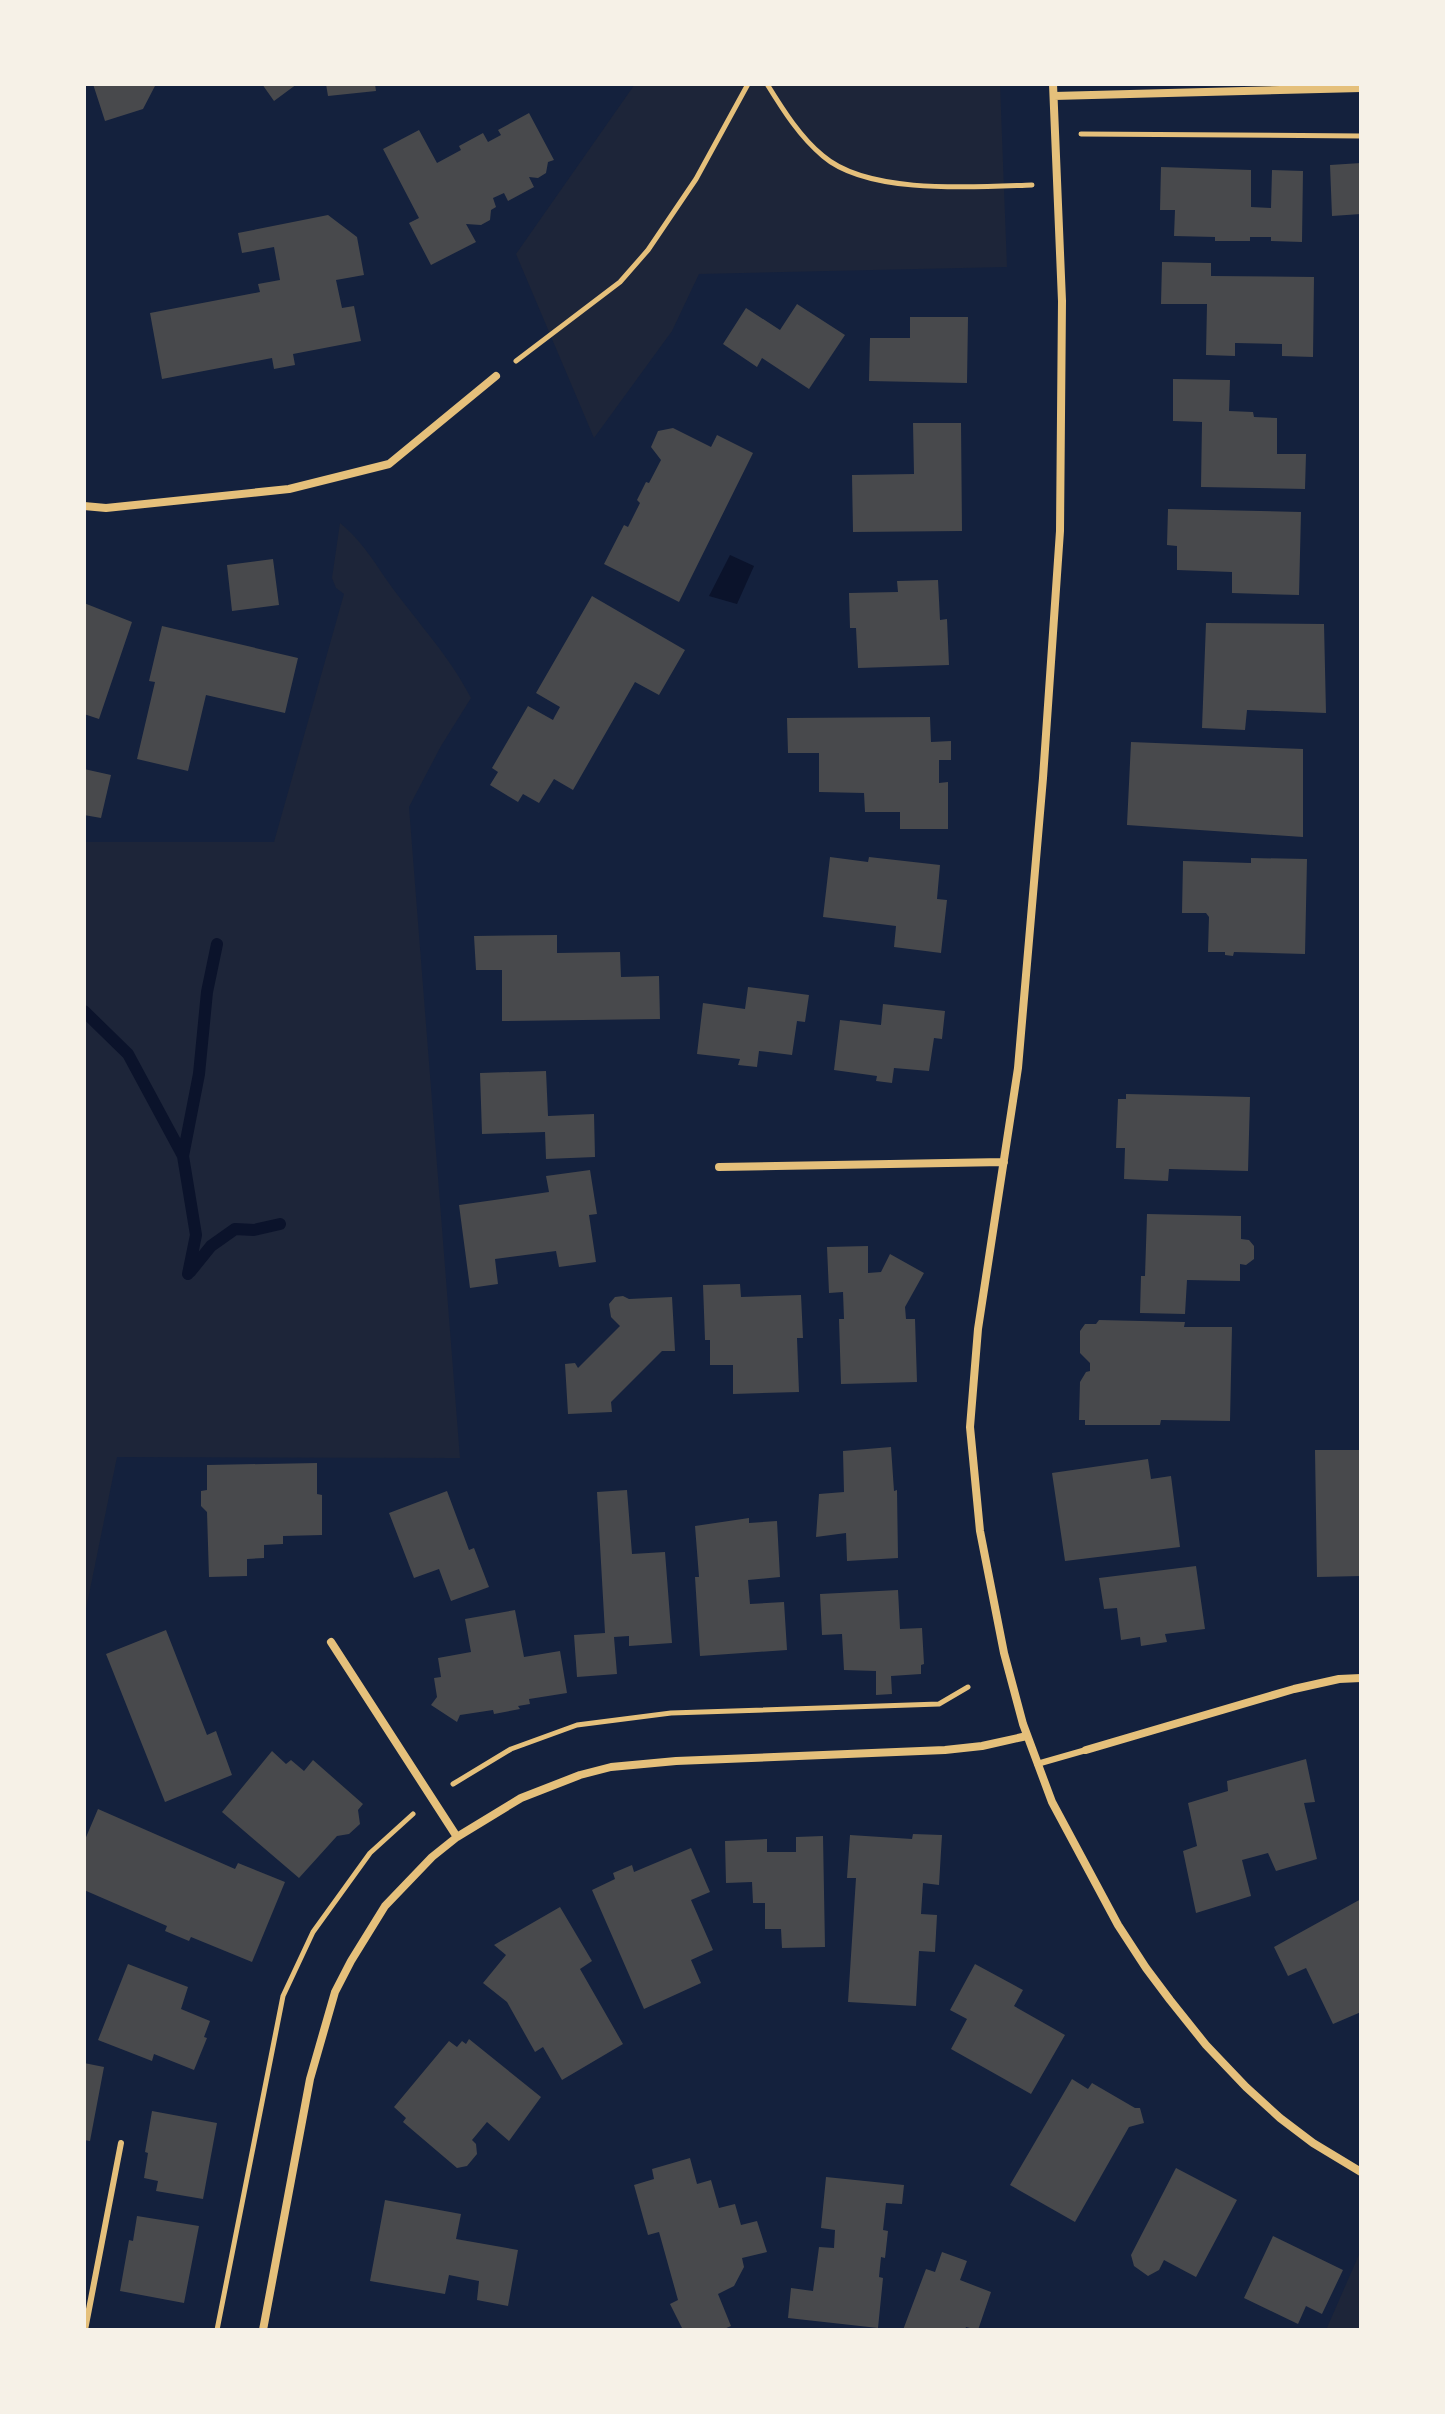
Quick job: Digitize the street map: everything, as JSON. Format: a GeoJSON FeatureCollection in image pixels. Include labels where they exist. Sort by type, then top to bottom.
{"type":"FeatureCollection","features":[{"type":"Feature","properties":{"kind":"street"},"geometry":{"type":"LineString","coordinates":[[1053,84],[1062,301],[1060,531],[1020,1053],[978,1329],[970,1427],[984,1556],[1004,1653],[1027,1736],[1052,1802],[1096,1888],[1146,1968],[1206,2045],[1280,2118],[1313,2143],[1361,2172]]}},
{"type":"Feature","properties":{"kind":"street"},"geometry":{"type":"LineString","coordinates":[[1054,96],[1361,88]]}},
{"type":"Feature","properties":{"kind":"street"},"geometry":{"type":"LineString","coordinates":[[84,506],[106,508],[289,489],[389,464],[496,376]]}},
{"type":"Feature","properties":{"kind":"street"},"geometry":{"type":"LineString","coordinates":[[719,1167],[1004,1162]]}},
{"type":"Feature","properties":{"kind":"street"},"geometry":{"type":"LineString","coordinates":[[331,1642],[457,1837]]}},
{"type":"Feature","properties":{"kind":"street"},"geometry":{"type":"LineString","coordinates":[[1086,1750],[1305,1686],[1361,1678]]}},
{"type":"Feature","properties":{"kind":"street"},"geometry":{"type":"LineString","coordinates":[[263,2330],[310,2079],[335,1992],[385,1906],[415,1873],[457,1837],[521,1798],[580,1775],[611,1767],[676,1761],[945,1750],[1027,1736]]}},
{"type":"Feature","properties":{"kind":"lane"},"geometry":{"type":"LineString","coordinates":[[1037,1764],[1086,1750]]}},
{"type":"Feature","properties":{"kind":"lane"},"geometry":{"type":"LineString","coordinates":[[85,2330],[121,2143]]}},
{"type":"Feature","properties":{"kind":"path"},"geometry":{"type":"LineString","coordinates":[[496,376],[620,282],[648,250],[696,179],[748,84]]}},
{"type":"Feature","properties":{"kind":"path"},"geometry":{"type":"LineString","coordinates":[[767,84],[788,117],[824,158],[864,177],[928,187],[1057,185]]}},
{"type":"Feature","properties":{"kind":"path"},"geometry":{"type":"LineString","coordinates":[[1056,134],[1361,136]]}},
{"type":"Feature","properties":{"kind":"path"},"geometry":{"type":"LineString","coordinates":[[217,2330],[283,1996],[313,1932],[370,1853],[430,1798],[511,1749],[577,1725],[671,1713],[939,1704],[968,1687]]}},
{"type":"Feature","properties":{"kind":"shaded area"},"geometry":{"type":"Polygon","coordinates":[[[635,84],[1000,84],[1007,267],[699,274],[672,331],[594,438],[516,254],[635,84]]]}},
{"type":"Feature","properties":{"kind":"shaded area"},"geometry":{"type":"Polygon","coordinates":[[[340,523],[368,553],[444,654],[471,698],[409,807],[460,1458],[117,1457],[84,1619],[84,842],[274,842],[344,594],[336,588],[332,578],[340,523]]]}},
{"type":"Feature","properties":{"kind":"shaded area"},"geometry":{"type":"Polygon","coordinates":[[[730,555],[754,566],[737,604],[709,596],[730,555]]]}},
{"type":"Feature","properties":{"kind":"shaded area"},"geometry":{"type":"Polygon","coordinates":[[[1361,2250],[1361,2330],[1326,2330],[1361,2250]]]}},
{"type":"Feature","properties":{"kind":"building"},"geometry":{"type":"Polygon","coordinates":[[[93,84],[156,84],[143,109],[105,121],[93,84]]]}},
{"type":"Feature","properties":{"kind":"building"},"geometry":{"type":"Polygon","coordinates":[[[262,84],[297,84],[274,101],[262,84]]]}},
{"type":"Feature","properties":{"kind":"building"},"geometry":{"type":"Polygon","coordinates":[[[326,84],[375,84],[376,91],[328,96],[326,84]]]}},
{"type":"Feature","properties":{"kind":"building"},"geometry":{"type":"Polygon","coordinates":[[[529,113],[554,160],[548,162],[546,173],[538,178],[529,177],[534,187],[508,201],[504,193],[493,198],[496,207],[491,210],[490,220],[481,225],[466,224],[476,242],[431,265],[409,223],[419,218],[383,149],[419,130],[437,163],[483,133],[488,142],[501,135],[498,130],[529,113]]]}},
{"type":"Feature","properties":{"kind":"building"},"geometry":{"type":"Polygon","coordinates":[[[1361,163],[1361,214],[1332,216],[1330,165],[1361,163]]]}},
{"type":"Feature","properties":{"kind":"building"},"geometry":{"type":"Polygon","coordinates":[[[1161,167],[1251,170],[1251,207],[1271,208],[1272,170],[1303,171],[1302,242],[1271,241],[1271,237],[1250,237],[1250,241],[1215,241],[1215,237],[1174,236],[1175,210],[1160,210],[1161,167]]]}},
{"type":"Feature","properties":{"kind":"building"},"geometry":{"type":"Polygon","coordinates":[[[328,215],[357,237],[364,275],[336,280],[342,308],[354,306],[361,341],[293,354],[295,365],[274,369],[272,358],[162,379],[150,313],[260,292],[258,284],[280,280],[274,247],[242,253],[238,233],[328,215]]]}},
{"type":"Feature","properties":{"kind":"building"},"geometry":{"type":"Polygon","coordinates":[[[1162,262],[1211,263],[1211,276],[1314,277],[1313,357],[1282,356],[1282,344],[1235,343],[1235,356],[1206,355],[1207,304],[1161,304],[1162,262]]]}},
{"type":"Feature","properties":{"kind":"building"},"geometry":{"type":"Polygon","coordinates":[[[797,304],[845,335],[809,389],[762,358],[757,367],[723,344],[746,308],[780,330],[797,304]]]}},
{"type":"Feature","properties":{"kind":"building"},"geometry":{"type":"Polygon","coordinates":[[[910,317],[968,317],[967,383],[869,381],[870,338],[910,338],[910,317]]]}},
{"type":"Feature","properties":{"kind":"building"},"geometry":{"type":"Polygon","coordinates":[[[1173,379],[1230,380],[1229,411],[1253,412],[1254,417],[1277,418],[1277,454],[1306,454],[1305,489],[1201,487],[1202,422],[1173,421],[1173,379]]]}},
{"type":"Feature","properties":{"kind":"building"},"geometry":{"type":"Polygon","coordinates":[[[913,423],[961,423],[962,531],[853,532],[852,475],[914,474],[913,423]]]}},
{"type":"Feature","properties":{"kind":"building"},"geometry":{"type":"Polygon","coordinates":[[[673,428],[711,447],[717,435],[753,453],[679,602],[604,564],[624,525],[628,527],[640,503],[637,500],[661,460],[651,447],[658,431],[673,428]]]}},
{"type":"Feature","properties":{"kind":"building"},"geometry":{"type":"Polygon","coordinates":[[[1168,509],[1301,512],[1299,595],[1232,593],[1232,572],[1177,570],[1177,546],[1167,545],[1168,509]]]}},
{"type":"Feature","properties":{"kind":"building"},"geometry":{"type":"Polygon","coordinates":[[[273,559],[279,605],[232,611],[227,565],[273,559]]]}},
{"type":"Feature","properties":{"kind":"building"},"geometry":{"type":"Polygon","coordinates":[[[938,580],[940,620],[947,619],[949,665],[858,668],[856,628],[850,628],[849,593],[898,592],[897,581],[938,580]]]}},
{"type":"Feature","properties":{"kind":"building"},"geometry":{"type":"Polygon","coordinates":[[[592,596],[685,650],[659,695],[635,682],[573,790],[554,779],[539,803],[523,794],[518,802],[490,785],[498,772],[492,768],[528,706],[553,720],[560,707],[536,693],[592,596]]]}},
{"type":"Feature","properties":{"kind":"building"},"geometry":{"type":"Polygon","coordinates":[[[84,603],[132,622],[99,719],[84,714],[84,603]]]}},
{"type":"Feature","properties":{"kind":"building"},"geometry":{"type":"Polygon","coordinates":[[[1206,623],[1324,624],[1326,713],[1247,710],[1245,730],[1202,728],[1206,623]]]}},
{"type":"Feature","properties":{"kind":"building"},"geometry":{"type":"Polygon","coordinates":[[[162,626],[298,658],[285,713],[206,695],[188,771],[137,759],[155,682],[149,681],[162,626]]]}},
{"type":"Feature","properties":{"kind":"building"},"geometry":{"type":"Polygon","coordinates":[[[930,717],[931,742],[951,741],[951,760],[939,760],[939,783],[948,782],[948,829],[900,829],[900,812],[865,812],[864,793],[819,792],[819,753],[788,753],[787,718],[930,717]]]}},
{"type":"Feature","properties":{"kind":"building"},"geometry":{"type":"Polygon","coordinates":[[[1131,742],[1303,749],[1303,837],[1127,825],[1131,742]]]}},
{"type":"Feature","properties":{"kind":"building"},"geometry":{"type":"Polygon","coordinates":[[[84,769],[111,775],[101,818],[84,815],[84,769]]]}},
{"type":"Feature","properties":{"kind":"building"},"geometry":{"type":"Polygon","coordinates":[[[830,857],[868,862],[869,857],[940,865],[937,899],[947,900],[941,953],[894,947],[896,926],[823,917],[830,857]]]}},
{"type":"Feature","properties":{"kind":"building"},"geometry":{"type":"Polygon","coordinates":[[[1251,858],[1307,859],[1305,954],[1234,952],[1233,956],[1225,955],[1225,952],[1208,952],[1209,917],[1206,913],[1182,913],[1183,861],[1251,863],[1251,858]]]}},
{"type":"Feature","properties":{"kind":"building"},"geometry":{"type":"Polygon","coordinates":[[[557,935],[557,953],[620,952],[621,977],[659,976],[660,1019],[502,1021],[502,970],[476,970],[474,936],[557,935]]]}},
{"type":"Feature","properties":{"kind":"building"},"geometry":{"type":"Polygon","coordinates":[[[748,987],[809,995],[805,1022],[797,1021],[792,1055],[759,1051],[757,1067],[738,1065],[740,1059],[697,1054],[703,1003],[745,1009],[748,987]]]}},
{"type":"Feature","properties":{"kind":"building"},"geometry":{"type":"Polygon","coordinates":[[[883,1004],[945,1011],[942,1039],[934,1038],[929,1071],[894,1068],[892,1083],[876,1081],[877,1076],[834,1070],[840,1020],[881,1025],[883,1004]]]}},
{"type":"Feature","properties":{"kind":"building"},"geometry":{"type":"Polygon","coordinates":[[[546,1071],[548,1116],[594,1114],[595,1157],[546,1159],[545,1132],[482,1134],[480,1073],[546,1071]]]}},
{"type":"Feature","properties":{"kind":"building"},"geometry":{"type":"Polygon","coordinates":[[[1126,1094],[1250,1097],[1248,1171],[1169,1169],[1168,1181],[1124,1179],[1125,1148],[1116,1148],[1118,1099],[1126,1099],[1126,1094]]]}},
{"type":"Feature","properties":{"kind":"building"},"geometry":{"type":"Polygon","coordinates":[[[590,1170],[597,1214],[589,1215],[596,1262],[559,1267],[556,1251],[495,1259],[498,1284],[470,1288],[459,1205],[549,1192],[546,1176],[590,1170]]]}},
{"type":"Feature","properties":{"kind":"building"},"geometry":{"type":"Polygon","coordinates":[[[1147,1214],[1241,1216],[1241,1239],[1249,1240],[1254,1246],[1254,1259],[1246,1265],[1240,1264],[1240,1281],[1187,1280],[1185,1314],[1140,1313],[1147,1214]]]}},
{"type":"Feature","properties":{"kind":"building"},"geometry":{"type":"Polygon","coordinates":[[[868,1246],[868,1273],[881,1272],[890,1254],[924,1273],[905,1307],[906,1319],[915,1319],[917,1382],[841,1384],[839,1319],[844,1319],[843,1292],[829,1293],[827,1247],[868,1246]]]}},
{"type":"Feature","properties":{"kind":"building"},"geometry":{"type":"Polygon","coordinates":[[[740,1284],[741,1297],[801,1295],[803,1338],[797,1338],[799,1392],[733,1394],[733,1365],[710,1365],[710,1340],[705,1340],[703,1285],[740,1284]]]}},
{"type":"Feature","properties":{"kind":"building"},"geometry":{"type":"Polygon","coordinates":[[[615,1297],[629,1299],[672,1297],[675,1351],[662,1351],[611,1402],[612,1412],[568,1414],[565,1364],[575,1363],[578,1368],[620,1326],[611,1317],[609,1304],[615,1297]]]}},
{"type":"Feature","properties":{"kind":"building"},"geometry":{"type":"Polygon","coordinates":[[[1099,1320],[1185,1322],[1184,1327],[1232,1327],[1230,1421],[1161,1420],[1160,1425],[1085,1425],[1085,1420],[1079,1420],[1080,1382],[1090,1371],[1090,1363],[1080,1353],[1080,1331],[1085,1324],[1096,1324],[1099,1320]]]}},
{"type":"Feature","properties":{"kind":"building"},"geometry":{"type":"Polygon","coordinates":[[[891,1447],[894,1491],[897,1490],[898,1558],[847,1561],[846,1533],[816,1537],[819,1494],[844,1492],[843,1451],[891,1447]]]}},
{"type":"Feature","properties":{"kind":"building"},"geometry":{"type":"Polygon","coordinates":[[[1315,1450],[1361,1450],[1361,1576],[1317,1577],[1315,1450]]]}},
{"type":"Feature","properties":{"kind":"building"},"geometry":{"type":"Polygon","coordinates":[[[1148,1459],[1151,1479],[1171,1476],[1180,1547],[1065,1561],[1052,1473],[1148,1459]]]}},
{"type":"Feature","properties":{"kind":"building"},"geometry":{"type":"Polygon","coordinates":[[[317,1463],[317,1494],[322,1495],[322,1535],[283,1536],[283,1544],[264,1545],[264,1558],[247,1559],[247,1576],[209,1577],[207,1512],[201,1506],[201,1491],[207,1490],[207,1465],[317,1463]]]}},
{"type":"Feature","properties":{"kind":"building"},"geometry":{"type":"Polygon","coordinates":[[[627,1490],[632,1554],[665,1552],[672,1643],[629,1646],[629,1636],[614,1637],[617,1674],[577,1677],[574,1635],[605,1633],[597,1492],[627,1490]]]}},
{"type":"Feature","properties":{"kind":"building"},"geometry":{"type":"Polygon","coordinates":[[[447,1491],[469,1550],[474,1548],[489,1587],[451,1601],[439,1569],[414,1578],[389,1513],[447,1491]]]}},
{"type":"Feature","properties":{"kind":"building"},"geometry":{"type":"Polygon","coordinates":[[[749,1518],[749,1523],[777,1521],[780,1577],[748,1580],[750,1604],[784,1602],[787,1650],[700,1656],[695,1526],[749,1518]]]}},
{"type":"Feature","properties":{"kind":"building"},"geometry":{"type":"Polygon","coordinates":[[[1196,1566],[1205,1629],[1165,1634],[1167,1642],[1141,1646],[1140,1637],[1121,1640],[1117,1608],[1104,1609],[1099,1578],[1196,1566]]]}},
{"type":"Feature","properties":{"kind":"building"},"geometry":{"type":"Polygon","coordinates":[[[898,1590],[900,1629],[922,1628],[924,1664],[921,1665],[921,1674],[891,1676],[892,1694],[876,1695],[876,1671],[844,1670],[842,1634],[822,1635],[820,1594],[898,1590]]]}},
{"type":"Feature","properties":{"kind":"building"},"geometry":{"type":"Polygon","coordinates":[[[515,1610],[524,1657],[560,1651],[567,1693],[529,1699],[530,1704],[518,1706],[520,1709],[460,1715],[457,1722],[431,1705],[437,1697],[434,1678],[441,1677],[438,1658],[471,1652],[465,1619],[515,1610]]]}},
{"type":"Feature","properties":{"kind":"building"},"geometry":{"type":"Polygon","coordinates":[[[166,1630],[207,1735],[216,1731],[232,1775],[165,1802],[106,1654],[166,1630]]]}},
{"type":"Feature","properties":{"kind":"building"},"geometry":{"type":"Polygon","coordinates":[[[272,1751],[286,1764],[291,1760],[304,1771],[313,1760],[363,1804],[358,1810],[360,1824],[349,1834],[337,1836],[299,1878],[222,1812],[272,1751]]]}},
{"type":"Feature","properties":{"kind":"building"},"geometry":{"type":"Polygon","coordinates":[[[1306,1759],[1315,1802],[1304,1803],[1317,1859],[1276,1871],[1268,1853],[1242,1860],[1251,1896],[1196,1913],[1183,1851],[1197,1846],[1188,1803],[1228,1791],[1227,1781],[1306,1759]]]}},
{"type":"Feature","properties":{"kind":"building"},"geometry":{"type":"Polygon","coordinates":[[[98,1809],[235,1869],[238,1863],[285,1882],[252,1962],[191,1937],[189,1941],[165,1931],[167,1926],[84,1890],[84,1842],[98,1809]]]}},
{"type":"Feature","properties":{"kind":"building"},"geometry":{"type":"Polygon","coordinates":[[[913,1834],[942,1835],[939,1885],[923,1883],[921,1914],[937,1915],[935,1952],[919,1951],[916,2006],[848,2002],[856,1878],[847,1878],[850,1835],[912,1839],[913,1834]]]}},
{"type":"Feature","properties":{"kind":"building"},"geometry":{"type":"Polygon","coordinates":[[[823,1836],[825,1947],[782,1948],[781,1929],[765,1929],[765,1903],[753,1903],[752,1882],[726,1883],[725,1841],[767,1839],[767,1852],[796,1852],[796,1837],[823,1836]]]}},
{"type":"Feature","properties":{"kind":"building"},"geometry":{"type":"Polygon","coordinates":[[[691,1848],[710,1892],[691,1900],[713,1950],[691,1960],[701,1983],[644,2009],[592,1890],[615,1879],[613,1873],[632,1865],[634,1872],[691,1848]]]}},
{"type":"Feature","properties":{"kind":"building"},"geometry":{"type":"Polygon","coordinates":[[[1361,1899],[1361,2012],[1333,2024],[1306,1968],[1288,1976],[1274,1947],[1361,1899]]]}},
{"type":"Feature","properties":{"kind":"building"},"geometry":{"type":"Polygon","coordinates":[[[560,1907],[592,1961],[580,1969],[623,2044],[562,2080],[543,2047],[535,2052],[507,2002],[483,1983],[506,1955],[494,1945],[560,1907]]]}},
{"type":"Feature","properties":{"kind":"building"},"geometry":{"type":"Polygon","coordinates":[[[128,1964],[188,1987],[181,2009],[210,2021],[204,2037],[207,2038],[194,2070],[154,2054],[152,2061],[98,2040],[128,1964]]]}},
{"type":"Feature","properties":{"kind":"building"},"geometry":{"type":"Polygon","coordinates":[[[975,1964],[1023,1990],[1014,2006],[1065,2035],[1031,2094],[951,2049],[967,2019],[950,2010],[975,1964]]]}},
{"type":"Feature","properties":{"kind":"building"},"geometry":{"type":"Polygon","coordinates":[[[469,2039],[541,2097],[509,2141],[487,2122],[472,2140],[476,2144],[477,2154],[467,2166],[457,2168],[403,2122],[406,2118],[394,2107],[449,2041],[457,2047],[462,2041],[466,2044],[469,2039]]]}},
{"type":"Feature","properties":{"kind":"building"},"geometry":{"type":"Polygon","coordinates":[[[84,2063],[104,2067],[90,2141],[84,2140],[84,2063]]]}},
{"type":"Feature","properties":{"kind":"building"},"geometry":{"type":"Polygon","coordinates":[[[1072,2079],[1088,2089],[1092,2083],[1140,2108],[1144,2123],[1129,2127],[1075,2222],[1010,2185],[1072,2079]]]}},
{"type":"Feature","properties":{"kind":"building"},"geometry":{"type":"Polygon","coordinates":[[[152,2111],[217,2123],[203,2199],[156,2191],[158,2181],[144,2178],[152,2111]]]}},
{"type":"Feature","properties":{"kind":"building"},"geometry":{"type":"Polygon","coordinates":[[[690,2158],[697,2184],[711,2180],[719,2208],[735,2204],[741,2225],[757,2221],[767,2252],[742,2258],[744,2267],[734,2286],[718,2294],[731,2326],[722,2330],[683,2330],[670,2304],[678,2300],[659,2232],[648,2235],[634,2185],[654,2179],[652,2169],[690,2158]]]}},
{"type":"Feature","properties":{"kind":"building"},"geometry":{"type":"Polygon","coordinates":[[[1176,2168],[1237,2200],[1196,2277],[1164,2260],[1159,2270],[1148,2276],[1134,2266],[1131,2255],[1176,2168]]]}},
{"type":"Feature","properties":{"kind":"building"},"geometry":{"type":"Polygon","coordinates":[[[826,2177],[904,2185],[902,2204],[886,2203],[883,2230],[888,2231],[885,2258],[881,2257],[879,2277],[883,2278],[878,2328],[788,2318],[791,2288],[813,2291],[819,2247],[834,2248],[835,2230],[821,2228],[826,2177]]]}},
{"type":"Feature","properties":{"kind":"building"},"geometry":{"type":"Polygon","coordinates":[[[385,2200],[461,2214],[456,2239],[518,2250],[508,2306],[477,2300],[479,2281],[449,2275],[445,2294],[370,2281],[385,2200]]]}},
{"type":"Feature","properties":{"kind":"building"},"geometry":{"type":"Polygon","coordinates":[[[137,2216],[199,2226],[184,2303],[120,2291],[129,2240],[133,2241],[137,2216]]]}},
{"type":"Feature","properties":{"kind":"building"},"geometry":{"type":"Polygon","coordinates":[[[1273,2236],[1343,2270],[1322,2314],[1306,2306],[1298,2324],[1244,2298],[1273,2236]]]}},
{"type":"Feature","properties":{"kind":"building"},"geometry":{"type":"Polygon","coordinates":[[[942,2252],[967,2261],[960,2280],[991,2292],[978,2330],[966,2327],[965,2330],[903,2330],[926,2269],[935,2272],[942,2252]]]}},
{"type":"Feature","properties":{"kind":"waterway"},"geometry":{"type":"LineString","coordinates":[[183,1156],[199,1074],[207,992],[217,944]]}},
{"type":"Feature","properties":{"kind":"waterway"},"geometry":{"type":"LineString","coordinates":[[84,1011],[128,1054],[183,1156],[196,1235],[188,1274]]}},
{"type":"Feature","properties":{"kind":"waterway"},"geometry":{"type":"LineString","coordinates":[[190,1272],[211,1246],[235,1229],[254,1230],[280,1224]]}}]}
